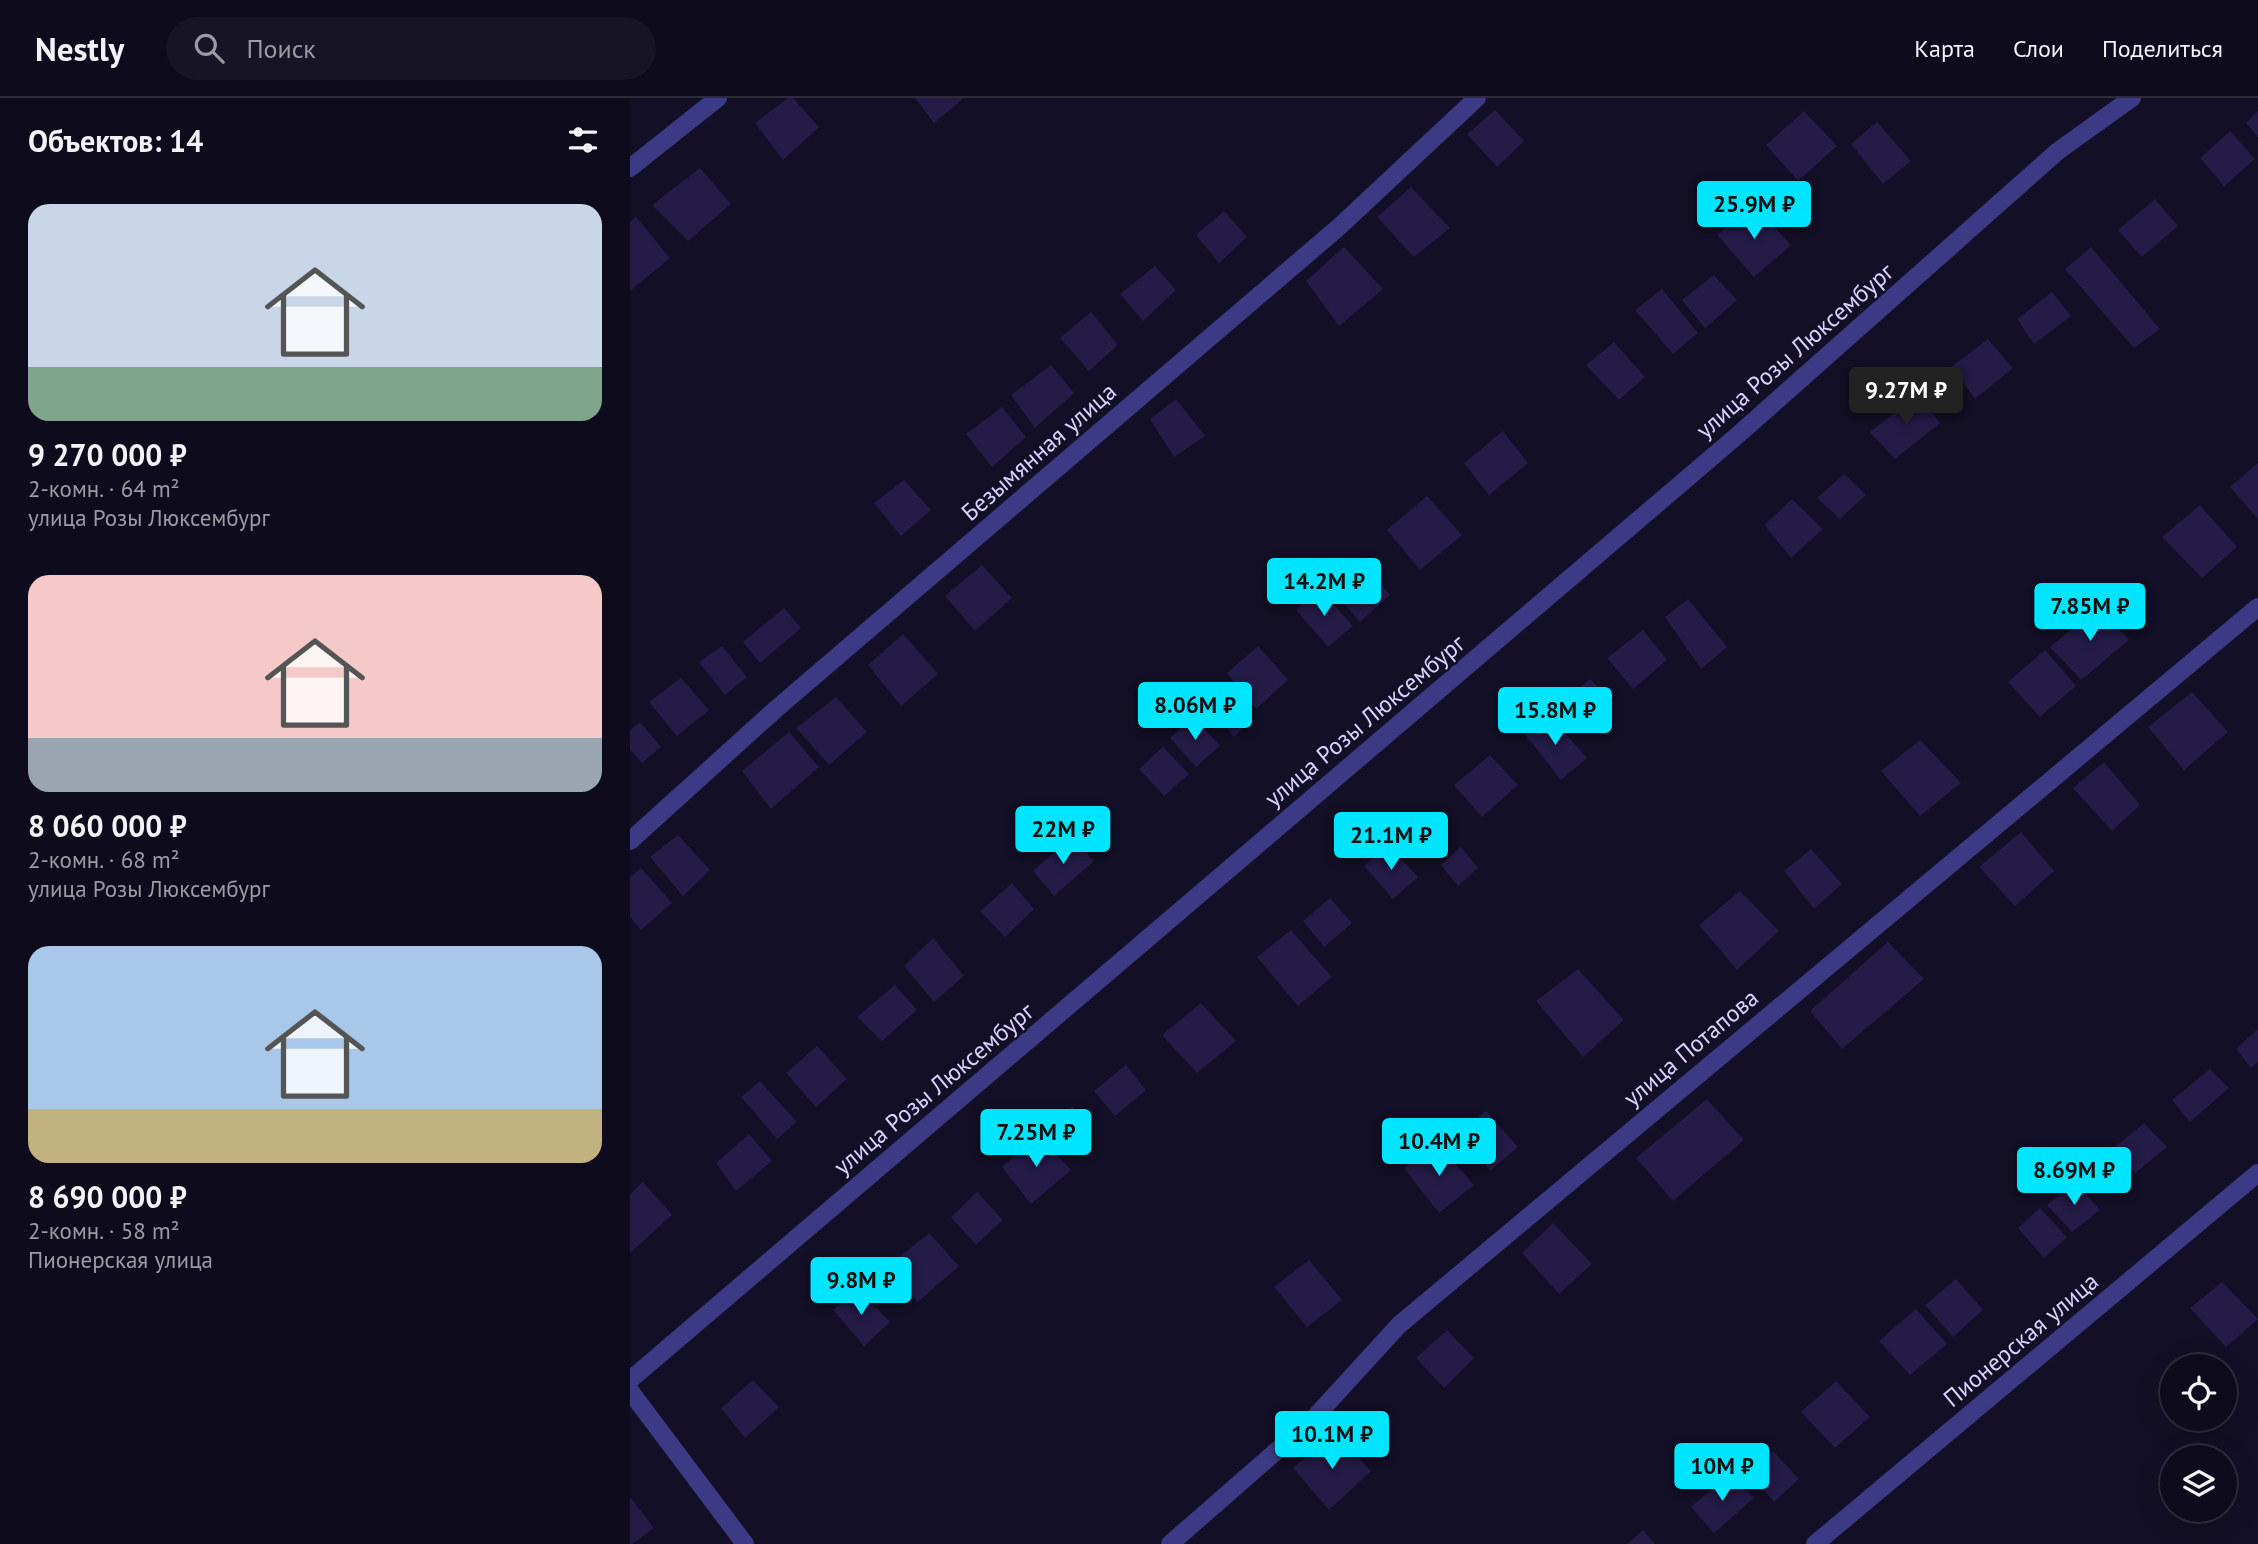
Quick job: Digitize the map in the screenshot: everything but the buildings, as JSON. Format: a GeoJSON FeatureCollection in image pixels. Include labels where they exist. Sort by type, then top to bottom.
{"type":"FeatureCollection","features":[{"type":"Feature","properties":{"kind":"street"},"geometry":{"type":"LineString","coordinates":[[630,168],[718,98]]}},
{"type":"Feature","properties":{"kind":"street","name":"Безымянная улица"},"geometry":{"type":"LineString","coordinates":[[630,841],[776,709],[1340,226],[1477,98]]}},
{"type":"Feature","properties":{"kind":"street","name":"улица Розы Люксембург"},"geometry":{"type":"LineString","coordinates":[[630,1380],[1739,434],[2058,151],[2132,98]]}},
{"type":"Feature","properties":{"kind":"street","name":"улица Потапова"},"geometry":{"type":"LineString","coordinates":[[1170,1544],[1313,1419],[1399,1325],[2258,607]]}},
{"type":"Feature","properties":{"kind":"street","name":"Пионерская улица"},"geometry":{"type":"LineString","coordinates":[[1815,1544],[2258,1173]]}},
{"type":"Feature","properties":{"kind":"street"},"geometry":{"type":"LineString","coordinates":[[630,1391],[745,1544]]}}]}
